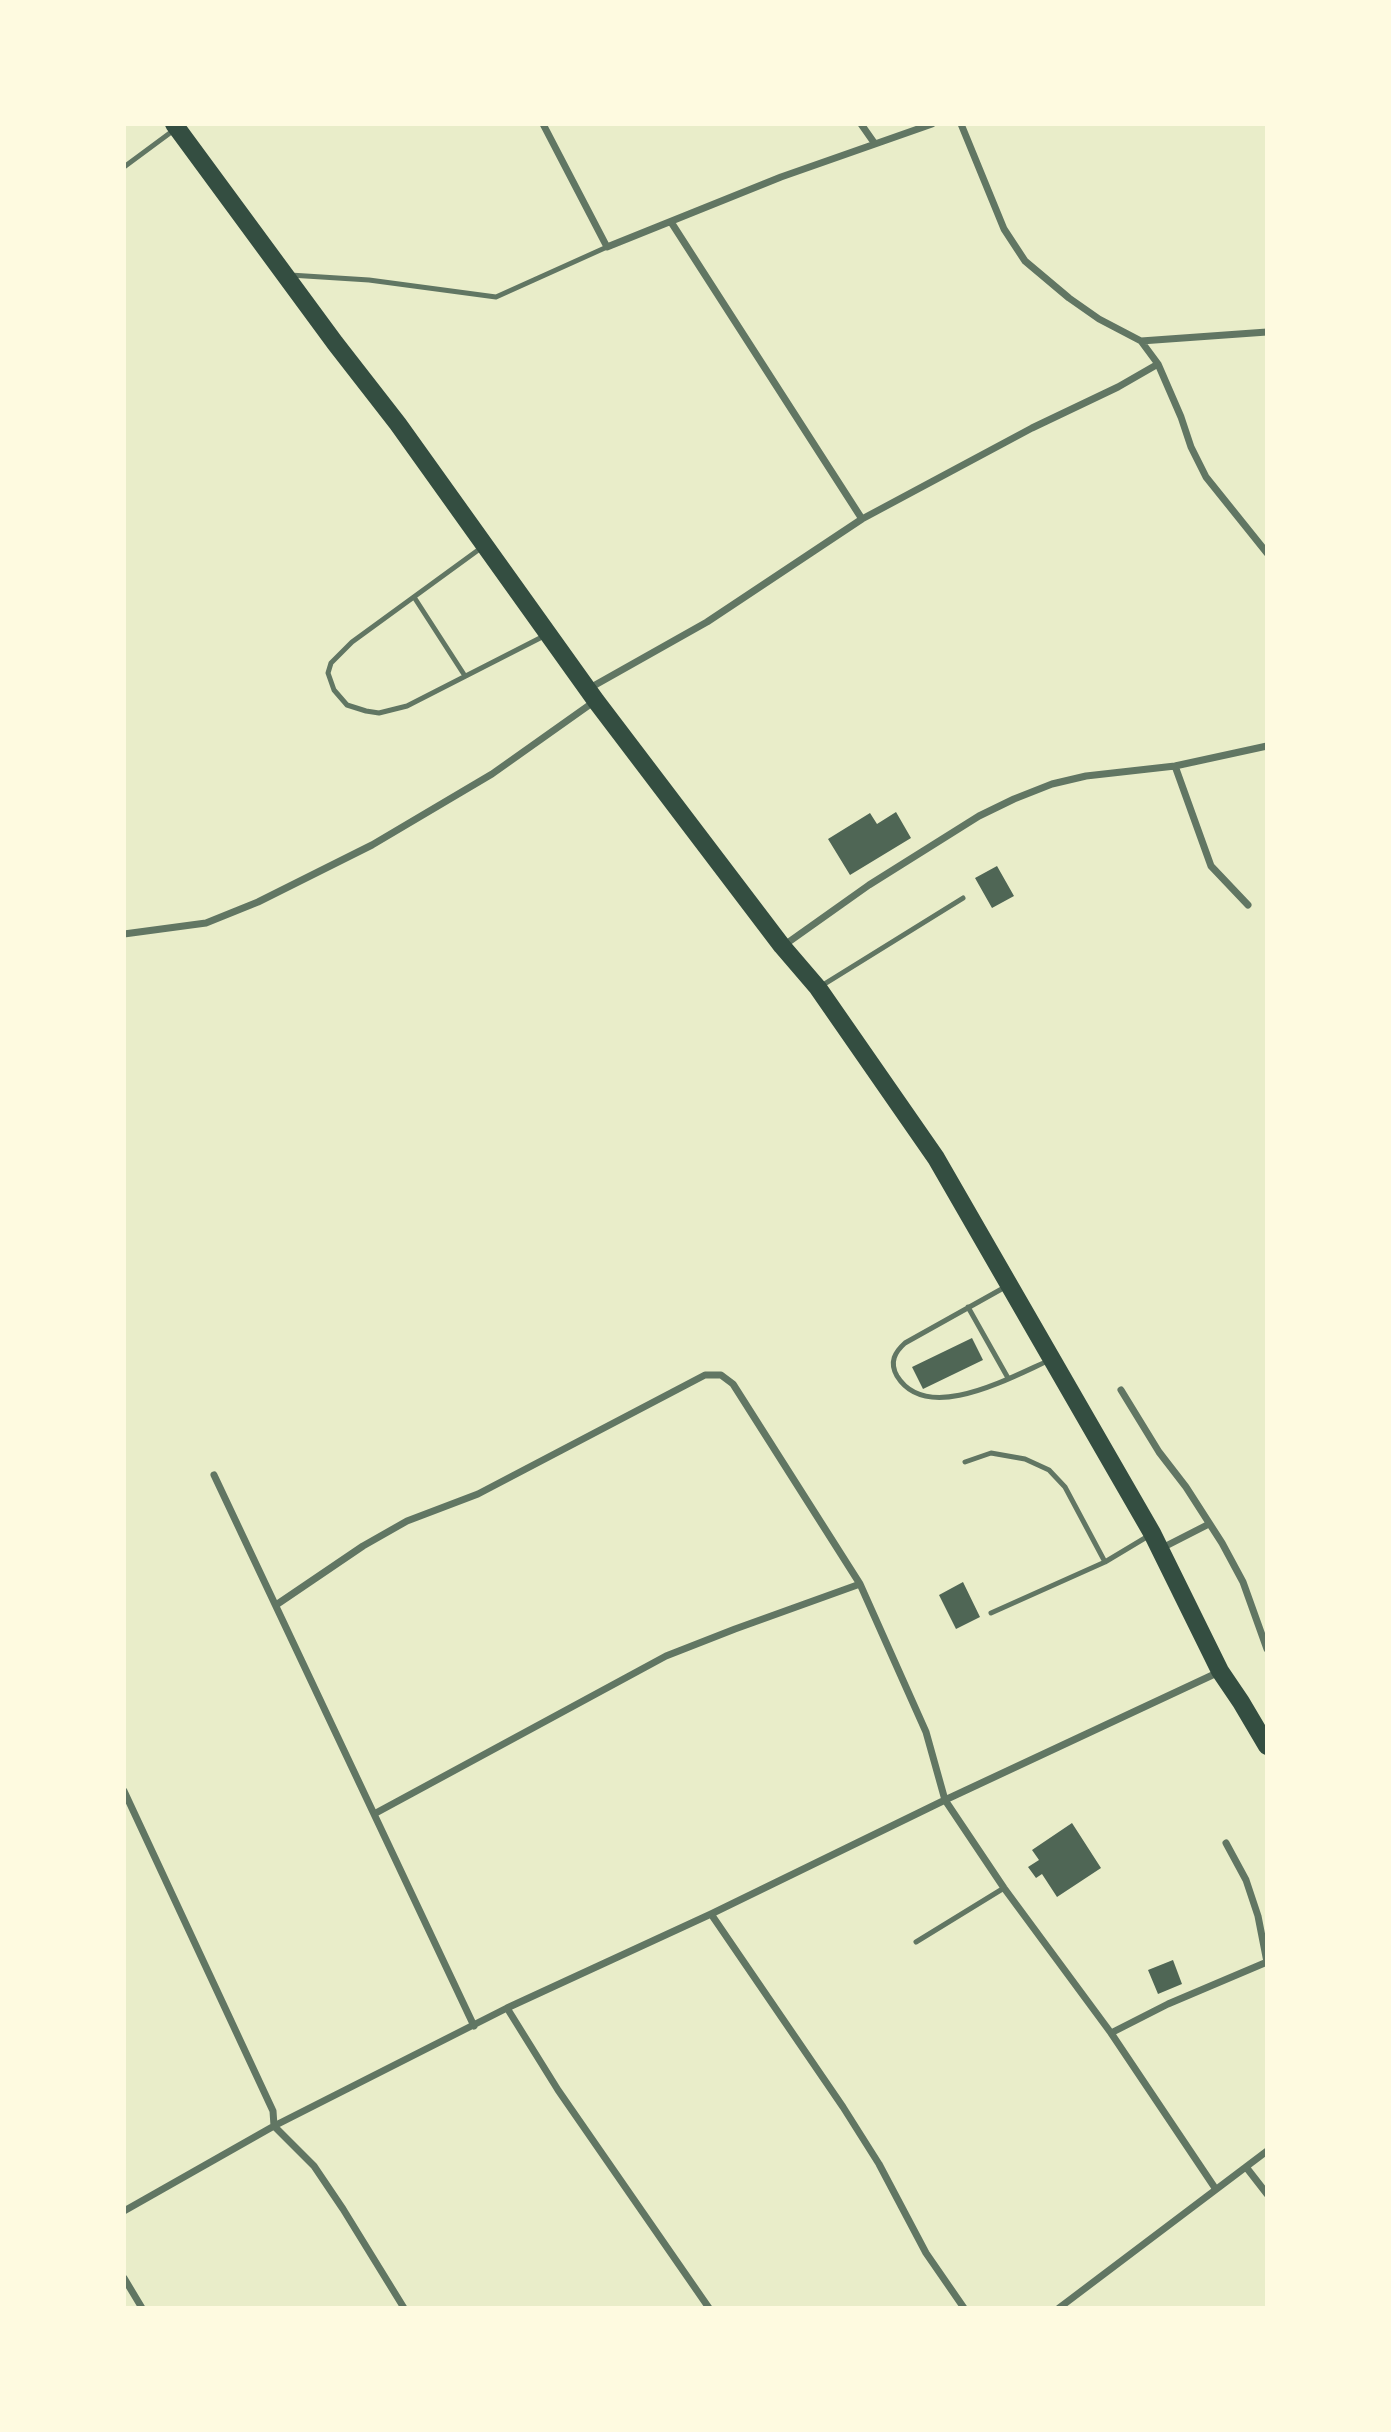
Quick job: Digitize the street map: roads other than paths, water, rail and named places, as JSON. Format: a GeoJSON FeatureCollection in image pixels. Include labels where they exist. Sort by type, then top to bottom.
{"type":"FeatureCollection","features":[{"type":"Feature","properties":{"kind":"main road"},"geometry":{"type":"LineString","coordinates":[[176,126],[398,425],[592,695],[782,946],[818,988],[936,1158],[1156,1541],[1220,1671],[1267,1746]]}},
{"type":"Feature","properties":{"kind":"street"},"geometry":{"type":"LineString","coordinates":[[543,124],[607,247],[781,177],[932,124]]}},
{"type":"Feature","properties":{"kind":"street"},"geometry":{"type":"LineString","coordinates":[[861,124],[876,144]]}},
{"type":"Feature","properties":{"kind":"street"},"geometry":{"type":"LineString","coordinates":[[961,124],[1004,229],[1025,261],[1079,305],[1141,341],[1158,363],[1191,447],[1206,477],[1267,552]]}},
{"type":"Feature","properties":{"kind":"street"},"geometry":{"type":"LineString","coordinates":[[671,222],[862,519]]}},
{"type":"Feature","properties":{"kind":"street"},"geometry":{"type":"LineString","coordinates":[[1141,341],[1267,332]]}},
{"type":"Feature","properties":{"kind":"street"},"geometry":{"type":"LineString","coordinates":[[124,934],[206,923],[258,902],[372,845],[492,774],[592,695],[862,519],[1032,428],[1118,387],[1158,363]]}},
{"type":"Feature","properties":{"kind":"street"},"geometry":{"type":"LineString","coordinates":[[782,946],[869,885],[979,816],[1014,799],[1052,784],[1086,776],[1175,766],[1267,746]]}},
{"type":"Feature","properties":{"kind":"street"},"geometry":{"type":"LineString","coordinates":[[1175,766],[1211,866],[1248,905]]}},
{"type":"Feature","properties":{"kind":"street"},"geometry":{"type":"LineString","coordinates":[[276,1605],[363,1546],[407,1521],[478,1494],[705,1375],[721,1375],[733,1384],[860,1584],[926,1732],[946,1800],[1004,1888],[1111,2033],[1215,2188]]}},
{"type":"Feature","properties":{"kind":"street"},"geometry":{"type":"LineString","coordinates":[[1121,1390],[1159,1452],[1186,1487],[1244,1582],[1267,1649]]}},
{"type":"Feature","properties":{"kind":"street"},"geometry":{"type":"LineString","coordinates":[[214,1475],[474,2026]]}},
{"type":"Feature","properties":{"kind":"street"},"geometry":{"type":"LineString","coordinates":[[1156,1541],[1209,1524]]}},
{"type":"Feature","properties":{"kind":"street"},"geometry":{"type":"LineString","coordinates":[[374,1814],[666,1656],[860,1584]]}},
{"type":"Feature","properties":{"kind":"street"},"geometry":{"type":"LineString","coordinates":[[124,2211],[274,2126],[507,2008],[711,1914],[1220,1671]]}},
{"type":"Feature","properties":{"kind":"street"},"geometry":{"type":"LineString","coordinates":[[124,1791],[272,2111],[274,2126],[314,2166],[404,2308]]}},
{"type":"Feature","properties":{"kind":"street"},"geometry":{"type":"LineString","coordinates":[[1111,2033],[1168,2004],[1267,1962],[1258,1916],[1246,1880],[1226,1843]]}},
{"type":"Feature","properties":{"kind":"street"},"geometry":{"type":"LineString","coordinates":[[711,1914],[843,2107],[879,2164],[926,2253],[964,2308]]}},
{"type":"Feature","properties":{"kind":"street"},"geometry":{"type":"LineString","coordinates":[[507,2008],[558,2090],[709,2308]]}},
{"type":"Feature","properties":{"kind":"street"},"geometry":{"type":"LineString","coordinates":[[1059,2308],[1070,2305],[1215,2188],[1267,2151]]}},
{"type":"Feature","properties":{"kind":"street"},"geometry":{"type":"LineString","coordinates":[[1246,2167],[1267,2194]]}},
{"type":"Feature","properties":{"kind":"street"},"geometry":{"type":"LineString","coordinates":[[124,2278],[142,2308]]}},
{"type":"Feature","properties":{"kind":"lane"},"geometry":{"type":"LineString","coordinates":[[124,167],[176,126]]}},
{"type":"Feature","properties":{"kind":"lane"},"geometry":{"type":"LineString","coordinates":[[285,275],[369,280],[496,297],[607,247]]}},
{"type":"Feature","properties":{"kind":"lane"},"geometry":{"type":"LineString","coordinates":[[485,545],[352,642],[331,663],[328,673],[334,690],[347,705],[366,712],[379,713],[407,706],[549,633]]}},
{"type":"Feature","properties":{"kind":"lane"},"geometry":{"type":"LineString","coordinates":[[414,597],[465,676]]}},
{"type":"Feature","properties":{"kind":"lane"},"geometry":{"type":"LineString","coordinates":[[818,988],[963,898]]}},
{"type":"Feature","properties":{"kind":"lane"},"geometry":{"type":"LineString","coordinates":[[1009,1285],[905,1343],[896,1351],[893,1364],[897,1375],[909,1391],[930,1397],[952,1398],[1053,1359]]}},
{"type":"Feature","properties":{"kind":"lane"},"geometry":{"type":"LineString","coordinates":[[968,1307],[1007,1378]]}},
{"type":"Feature","properties":{"kind":"lane"},"geometry":{"type":"LineString","coordinates":[[965,1462],[991,1453],[1025,1459],[1049,1470],[1065,1487],[1105,1562]]}},
{"type":"Feature","properties":{"kind":"lane"},"geometry":{"type":"LineString","coordinates":[[991,1613],[1156,1541]]}},
{"type":"Feature","properties":{"kind":"lane"},"geometry":{"type":"LineString","coordinates":[[916,1942],[1004,1888]]}}]}
